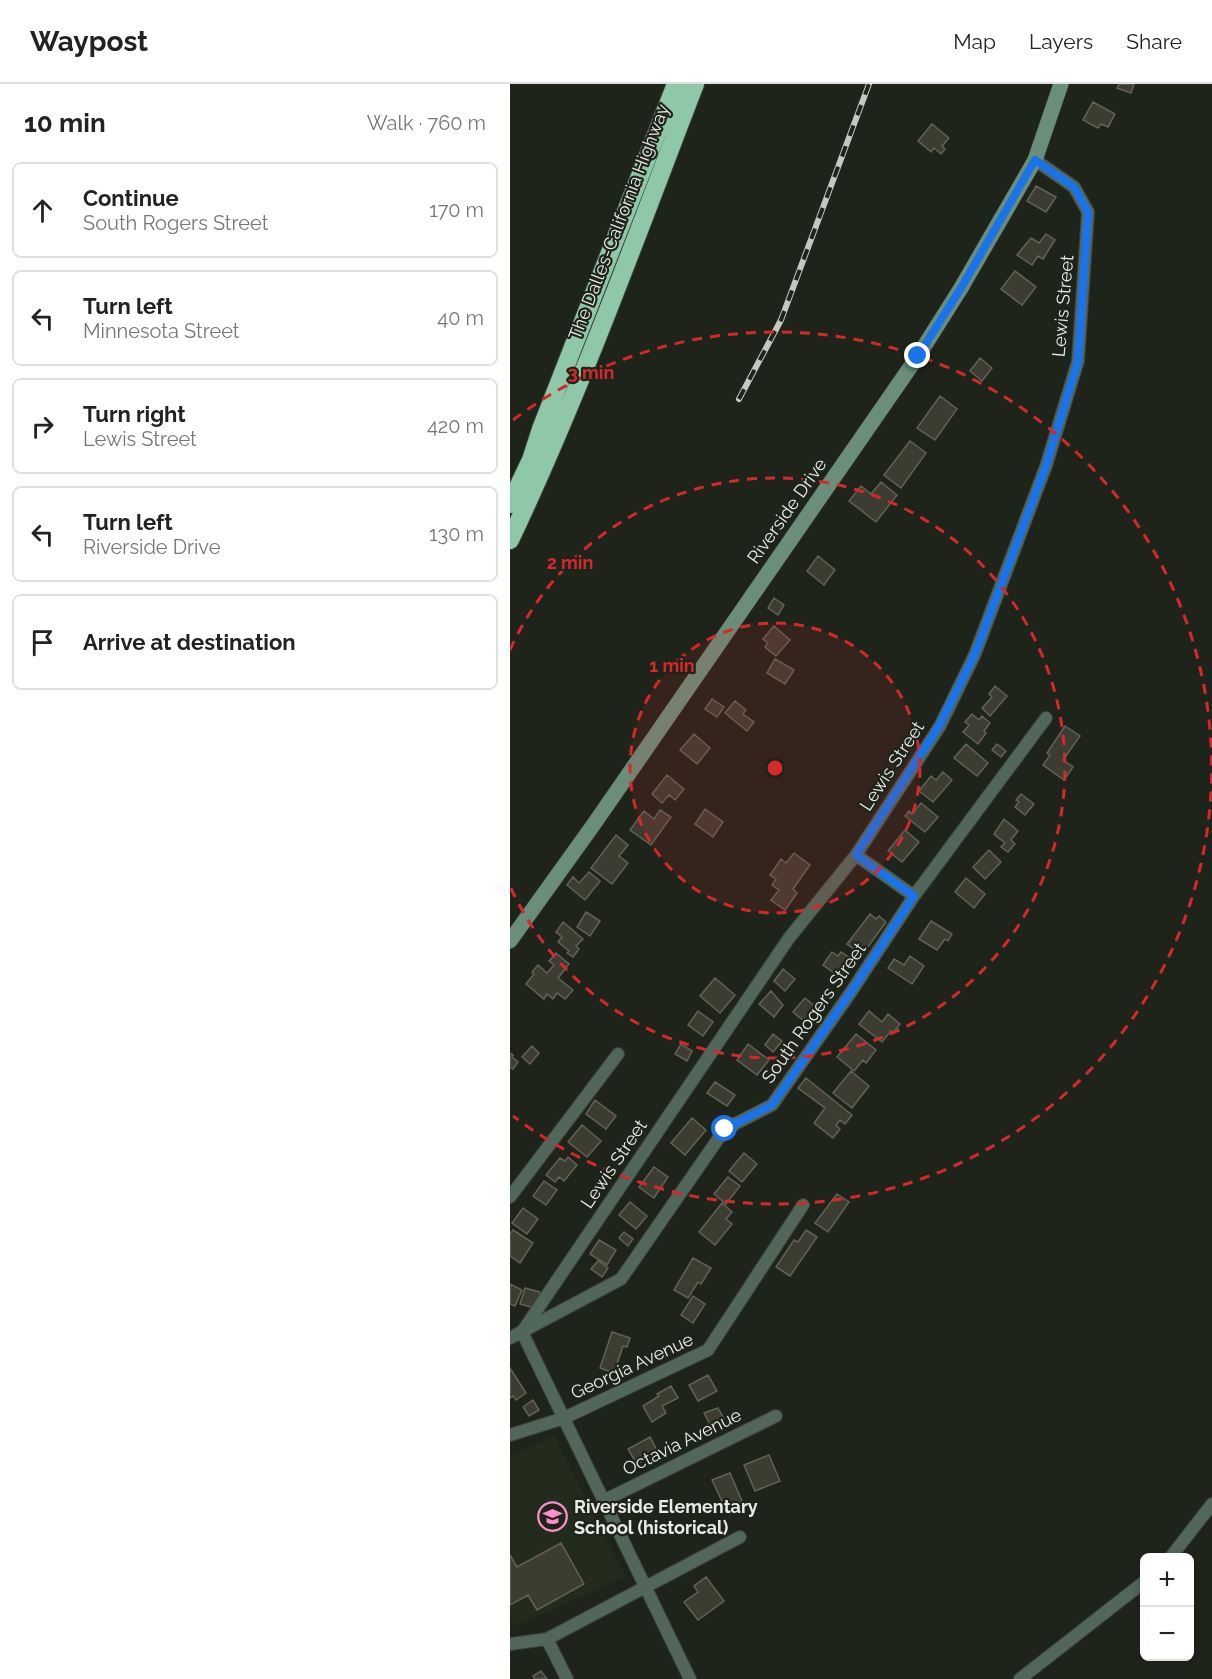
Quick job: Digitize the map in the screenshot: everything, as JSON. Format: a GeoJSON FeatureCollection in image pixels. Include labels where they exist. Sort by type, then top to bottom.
{"type":"FeatureCollection","features":[{"type":"Feature","properties":{"kind":"highway","name":"The Dalles-California Highway"},"geometry":{"type":"LineString","coordinates":[[510,504],[531,460],[541,429],[676,84]]}},
{"type":"Feature","properties":{"kind":"highway","name":"The Dalles-California Highway"},"geometry":{"type":"LineString","coordinates":[[510,540],[546,464],[578,387],[695,84]]}},
{"type":"Feature","properties":{"kind":"highway"},"geometry":{"type":"LineString","coordinates":[[510,486],[524,455],[541,429]]}},
{"type":"Feature","properties":{"kind":"street","name":"Riverside Drive"},"geometry":{"type":"LineString","coordinates":[[510,941],[594,824],[918,356],[1035,160],[1061,84]]}},
{"type":"Feature","properties":{"kind":"street","name":"Lewis Street"},"geometry":{"type":"LineString","coordinates":[[522,1332],[789,938],[856,855],[939,726],[975,654],[1046,466],[1078,361],[1088,212],[1074,187],[1035,160]]}},
{"type":"Feature","properties":{"kind":"street","name":"South Rogers Street"},"geometry":{"type":"LineString","coordinates":[[510,1338],[621,1279],[725,1129],[772,1105],[851,992],[914,896],[1046,718]]}},
{"type":"Feature","properties":{"kind":"street"},"geometry":{"type":"LineString","coordinates":[[856,855],[914,896]]}},
{"type":"Feature","properties":{"kind":"street"},"geometry":{"type":"LineString","coordinates":[[510,1197],[618,1054]]}},
{"type":"Feature","properties":{"kind":"street","name":"Georgia Avenue"},"geometry":{"type":"LineString","coordinates":[[510,1434],[564,1418],[708,1350],[803,1205]]}},
{"type":"Feature","properties":{"kind":"street"},"geometry":{"type":"LineString","coordinates":[[522,1332],[690,1679]]}},
{"type":"Feature","properties":{"kind":"street","name":"Octavia Avenue"},"geometry":{"type":"LineString","coordinates":[[603,1501],[776,1416]]}},
{"type":"Feature","properties":{"kind":"street"},"geometry":{"type":"LineString","coordinates":[[1173,1553],[1212,1504]]}},
{"type":"Feature","properties":{"kind":"street"},"geometry":{"type":"LineString","coordinates":[[510,1644],[547,1639],[740,1537]]}},
{"type":"Feature","properties":{"kind":"street"},"geometry":{"type":"LineString","coordinates":[[1020,1679],[1140,1585]]}},
{"type":"Feature","properties":{"kind":"street"},"geometry":{"type":"LineString","coordinates":[[547,1639],[567,1679]]}},
{"type":"Feature","properties":{"kind":"shaded area","name":"Riverside Elementary School (historical)"},"geometry":{"type":"Polygon","coordinates":[[[554,1436],[626,1577],[515,1626],[510,1615],[510,1457],[554,1436]]]}},
{"type":"Feature","properties":{"kind":"building"},"geometry":{"type":"Polygon","coordinates":[[[1119,84],[1134,84],[1131,93],[1117,88],[1119,84]]]}},
{"type":"Feature","properties":{"kind":"building"},"geometry":{"type":"Polygon","coordinates":[[[1093,102],[1115,114],[1108,127],[1101,124],[1098,128],[1083,120],[1093,102]]]}},
{"type":"Feature","properties":{"kind":"building"},"geometry":{"type":"Polygon","coordinates":[[[932,124],[949,138],[942,146],[945,149],[941,154],[934,148],[931,152],[918,141],[932,124]]]}},
{"type":"Feature","properties":{"kind":"building"},"geometry":{"type":"Polygon","coordinates":[[[1036,186],[1056,197],[1046,212],[1027,201],[1036,186]]]}},
{"type":"Feature","properties":{"kind":"building"},"geometry":{"type":"Polygon","coordinates":[[[1046,234],[1055,240],[1043,259],[1038,256],[1032,265],[1017,255],[1031,238],[1039,243],[1046,234]]]}},
{"type":"Feature","properties":{"kind":"building"},"geometry":{"type":"Polygon","coordinates":[[[1015,271],[1036,287],[1022,305],[1001,289],[1015,271]]]}},
{"type":"Feature","properties":{"kind":"building"},"geometry":{"type":"Polygon","coordinates":[[[980,358],[992,368],[982,381],[970,371],[980,358]]]}},
{"type":"Feature","properties":{"kind":"building"},"geometry":{"type":"Polygon","coordinates":[[[940,396],[957,409],[935,440],[917,428],[940,396]]]}},
{"type":"Feature","properties":{"kind":"building"},"geometry":{"type":"Polygon","coordinates":[[[910,441],[926,453],[901,488],[884,475],[910,441]]]}},
{"type":"Feature","properties":{"kind":"building"},"geometry":{"type":"Polygon","coordinates":[[[881,482],[897,495],[876,522],[849,501],[861,486],[871,494],[881,482]]]}},
{"type":"Feature","properties":{"kind":"building"},"geometry":{"type":"Polygon","coordinates":[[[818,556],[835,570],[824,585],[807,571],[818,556]]]}},
{"type":"Feature","properties":{"kind":"building"},"geometry":{"type":"Polygon","coordinates":[[[774,598],[784,605],[778,615],[768,608],[774,598]]]}},
{"type":"Feature","properties":{"kind":"building"},"geometry":{"type":"Polygon","coordinates":[[[774,626],[790,640],[776,656],[765,647],[768,643],[763,639],[774,626]]]}},
{"type":"Feature","properties":{"kind":"building"},"geometry":{"type":"Polygon","coordinates":[[[775,659],[794,670],[785,684],[767,673],[775,659]]]}},
{"type":"Feature","properties":{"kind":"building"},"geometry":{"type":"Polygon","coordinates":[[[995,686],[1007,696],[990,716],[982,708],[992,697],[989,694],[995,686]]]}},
{"type":"Feature","properties":{"kind":"building"},"geometry":{"type":"Polygon","coordinates":[[[712,699],[724,707],[717,717],[705,709],[712,699]]]}},
{"type":"Feature","properties":{"kind":"building"},"geometry":{"type":"Polygon","coordinates":[[[735,701],[746,710],[743,714],[754,722],[747,731],[725,713],[735,701]]]}},
{"type":"Feature","properties":{"kind":"building"},"geometry":{"type":"Polygon","coordinates":[[[972,714],[979,720],[982,716],[990,723],[978,744],[963,732],[969,725],[965,722],[972,714]]]}},
{"type":"Feature","properties":{"kind":"building"},"geometry":{"type":"Polygon","coordinates":[[[1065,726],[1080,736],[1063,760],[1073,767],[1064,780],[1043,765],[1050,755],[1047,753],[1065,726]]]}},
{"type":"Feature","properties":{"kind":"building"},"geometry":{"type":"Polygon","coordinates":[[[694,734],[710,748],[697,764],[680,750],[694,734]]]}},
{"type":"Feature","properties":{"kind":"building"},"geometry":{"type":"Polygon","coordinates":[[[966,744],[988,763],[977,776],[954,758],[966,744]]]}},
{"type":"Feature","properties":{"kind":"building"},"geometry":{"type":"Polygon","coordinates":[[[997,744],[1006,751],[1001,757],[992,750],[997,744]]]}},
{"type":"Feature","properties":{"kind":"building"},"geometry":{"type":"Polygon","coordinates":[[[943,772],[952,780],[933,802],[919,791],[931,776],[936,780],[943,772]]]}},
{"type":"Feature","properties":{"kind":"building"},"geometry":{"type":"Polygon","coordinates":[[[667,775],[684,789],[675,800],[669,795],[662,803],[652,794],[667,775]]]}},
{"type":"Feature","properties":{"kind":"building"},"geometry":{"type":"Polygon","coordinates":[[[1021,794],[1034,804],[1025,815],[1015,807],[1019,802],[1016,800],[1021,794]]]}},
{"type":"Feature","properties":{"kind":"building"},"geometry":{"type":"Polygon","coordinates":[[[921,803],[938,817],[925,832],[905,816],[909,811],[912,814],[921,803]]]}},
{"type":"Feature","properties":{"kind":"building"},"geometry":{"type":"Polygon","coordinates":[[[705,809],[723,822],[713,837],[695,824],[705,809]]]}},
{"type":"Feature","properties":{"kind":"building"},"geometry":{"type":"Polygon","coordinates":[[[660,810],[671,817],[651,845],[630,830],[644,811],[654,819],[660,810]]]}},
{"type":"Feature","properties":{"kind":"building"},"geometry":{"type":"Polygon","coordinates":[[[1004,819],[1018,831],[1011,840],[1015,844],[1008,852],[1001,847],[1005,843],[994,834],[1004,819]]]}},
{"type":"Feature","properties":{"kind":"building"},"geometry":{"type":"Polygon","coordinates":[[[905,830],[919,842],[902,862],[888,851],[905,830]]]}},
{"type":"Feature","properties":{"kind":"building"},"geometry":{"type":"Polygon","coordinates":[[[616,835],[628,845],[619,856],[628,863],[612,884],[591,868],[616,835]]]}},
{"type":"Feature","properties":{"kind":"building"},"geometry":{"type":"Polygon","coordinates":[[[989,850],[1001,862],[985,879],[973,867],[989,850]]]}},
{"type":"Feature","properties":{"kind":"building"},"geometry":{"type":"Polygon","coordinates":[[[794,853],[810,865],[793,889],[797,893],[785,910],[771,900],[779,890],[772,885],[776,879],[770,875],[781,859],[786,863],[794,853]]]}},
{"type":"Feature","properties":{"kind":"building"},"geometry":{"type":"Polygon","coordinates":[[[589,872],[600,881],[585,900],[567,885],[573,877],[579,883],[589,872]]]}},
{"type":"Feature","properties":{"kind":"building"},"geometry":{"type":"Polygon","coordinates":[[[966,878],[985,894],[974,908],[955,892],[966,878]]]}},
{"type":"Feature","properties":{"kind":"building"},"geometry":{"type":"Polygon","coordinates":[[[586,912],[600,921],[590,936],[577,927],[586,912]]]}},
{"type":"Feature","properties":{"kind":"building"},"geometry":{"type":"Polygon","coordinates":[[[870,914],[876,919],[879,916],[886,922],[862,955],[847,944],[870,914]]]}},
{"type":"Feature","properties":{"kind":"building"},"geometry":{"type":"Polygon","coordinates":[[[931,921],[952,934],[948,941],[945,939],[937,950],[919,939],[931,921]]]}},
{"type":"Feature","properties":{"kind":"building"},"geometry":{"type":"Polygon","coordinates":[[[563,922],[583,939],[576,946],[579,949],[573,957],[558,942],[562,937],[556,932],[563,922]]]}},
{"type":"Feature","properties":{"kind":"building"},"geometry":{"type":"Polygon","coordinates":[[[832,952],[838,956],[841,952],[853,960],[841,978],[823,965],[832,952]]]}},
{"type":"Feature","properties":{"kind":"building"},"geometry":{"type":"Polygon","coordinates":[[[556,953],[569,964],[558,978],[573,990],[565,999],[557,993],[553,999],[547,994],[544,999],[526,984],[538,965],[547,973],[554,965],[549,961],[556,953]]]}},
{"type":"Feature","properties":{"kind":"building"},"geometry":{"type":"Polygon","coordinates":[[[910,956],[924,966],[912,984],[888,968],[894,959],[904,965],[910,956]]]}},
{"type":"Feature","properties":{"kind":"building"},"geometry":{"type":"Polygon","coordinates":[[[783,969],[795,979],[785,991],[774,981],[783,969]]]}},
{"type":"Feature","properties":{"kind":"building"},"geometry":{"type":"Polygon","coordinates":[[[715,978],[735,995],[720,1013],[700,996],[715,978]]]}},
{"type":"Feature","properties":{"kind":"building"},"geometry":{"type":"Polygon","coordinates":[[[771,991],[783,1005],[774,1017],[759,1004],[771,991]]]}},
{"type":"Feature","properties":{"kind":"building"},"geometry":{"type":"Polygon","coordinates":[[[805,998],[817,1008],[805,1022],[793,1012],[805,998]]]}},
{"type":"Feature","properties":{"kind":"building"},"geometry":{"type":"Polygon","coordinates":[[[698,1011],[713,1022],[703,1036],[688,1025],[698,1011]]]}},
{"type":"Feature","properties":{"kind":"building"},"geometry":{"type":"Polygon","coordinates":[[[869,1011],[882,1022],[888,1014],[900,1024],[882,1042],[859,1024],[869,1011]]]}},
{"type":"Feature","properties":{"kind":"building"},"geometry":{"type":"Polygon","coordinates":[[[773,1034],[782,1041],[773,1052],[765,1045],[773,1034]]]}},
{"type":"Feature","properties":{"kind":"building"},"geometry":{"type":"Polygon","coordinates":[[[856,1034],[876,1050],[866,1063],[863,1060],[854,1071],[837,1057],[856,1034]]]}},
{"type":"Feature","properties":{"kind":"building"},"geometry":{"type":"Polygon","coordinates":[[[681,1044],[692,1051],[687,1061],[675,1054],[681,1044]]]}},
{"type":"Feature","properties":{"kind":"building"},"geometry":{"type":"Polygon","coordinates":[[[748,1044],[769,1060],[757,1075],[737,1060],[748,1044]]]}},
{"type":"Feature","properties":{"kind":"building"},"geometry":{"type":"Polygon","coordinates":[[[532,1046],[539,1053],[530,1064],[522,1057],[532,1046]]]}},
{"type":"Feature","properties":{"kind":"building"},"geometry":{"type":"Polygon","coordinates":[[[510,1053],[518,1062],[513,1069],[510,1068],[510,1053]]]}},
{"type":"Feature","properties":{"kind":"building"},"geometry":{"type":"Polygon","coordinates":[[[851,1071],[869,1086],[852,1108],[833,1093],[851,1071]]]}},
{"type":"Feature","properties":{"kind":"building"},"geometry":{"type":"Polygon","coordinates":[[[806,1078],[852,1115],[845,1124],[840,1120],[836,1125],[840,1129],[833,1138],[814,1123],[825,1108],[798,1088],[806,1078]]]}},
{"type":"Feature","properties":{"kind":"building"},"geometry":{"type":"Polygon","coordinates":[[[715,1082],[735,1095],[727,1106],[707,1093],[715,1082]]]}},
{"type":"Feature","properties":{"kind":"building"},"geometry":{"type":"Polygon","coordinates":[[[595,1100],[616,1116],[606,1129],[586,1114],[595,1100]]]}},
{"type":"Feature","properties":{"kind":"building"},"geometry":{"type":"Polygon","coordinates":[[[692,1118],[706,1130],[685,1155],[671,1143],[692,1118]]]}},
{"type":"Feature","properties":{"kind":"building"},"geometry":{"type":"Polygon","coordinates":[[[582,1125],[601,1141],[587,1157],[568,1142],[582,1125]]]}},
{"type":"Feature","properties":{"kind":"building"},"geometry":{"type":"Polygon","coordinates":[[[744,1153],[757,1164],[742,1182],[729,1171],[744,1153]]]}},
{"type":"Feature","properties":{"kind":"building"},"geometry":{"type":"Polygon","coordinates":[[[568,1157],[577,1165],[564,1181],[559,1177],[555,1182],[546,1175],[560,1158],[565,1161],[568,1157]]]}},
{"type":"Feature","properties":{"kind":"building"},"geometry":{"type":"Polygon","coordinates":[[[654,1167],[668,1177],[654,1198],[639,1187],[654,1167]]]}},
{"type":"Feature","properties":{"kind":"building"},"geometry":{"type":"Polygon","coordinates":[[[728,1177],[740,1186],[726,1204],[714,1194],[728,1177]]]}},
{"type":"Feature","properties":{"kind":"building"},"geometry":{"type":"Polygon","coordinates":[[[544,1181],[557,1190],[546,1205],[533,1196],[544,1181]]]}},
{"type":"Feature","properties":{"kind":"building"},"geometry":{"type":"Polygon","coordinates":[[[837,1194],[849,1202],[828,1232],[815,1223],[837,1194]]]}},
{"type":"Feature","properties":{"kind":"building"},"geometry":{"type":"Polygon","coordinates":[[[630,1202],[647,1216],[636,1229],[619,1215],[630,1202]]]}},
{"type":"Feature","properties":{"kind":"building"},"geometry":{"type":"Polygon","coordinates":[[[722,1203],[732,1212],[726,1219],[732,1224],[715,1245],[699,1232],[722,1203]]]}},
{"type":"Feature","properties":{"kind":"building"},"geometry":{"type":"Polygon","coordinates":[[[523,1208],[538,1219],[527,1234],[512,1223],[523,1208]]]}},
{"type":"Feature","properties":{"kind":"building"},"geometry":{"type":"Polygon","coordinates":[[[513,1230],[533,1243],[520,1263],[510,1256],[510,1234],[513,1230]]]}},
{"type":"Feature","properties":{"kind":"building"},"geometry":{"type":"Polygon","coordinates":[[[806,1230],[817,1237],[790,1276],[776,1267],[794,1240],[798,1242],[806,1230]]]}},
{"type":"Feature","properties":{"kind":"building"},"geometry":{"type":"Polygon","coordinates":[[[624,1232],[633,1239],[628,1246],[619,1238],[624,1232]]]}},
{"type":"Feature","properties":{"kind":"building"},"geometry":{"type":"Polygon","coordinates":[[[599,1240],[616,1250],[607,1265],[590,1254],[599,1240]]]}},
{"type":"Feature","properties":{"kind":"building"},"geometry":{"type":"Polygon","coordinates":[[[693,1258],[711,1268],[688,1298],[674,1290],[693,1258]]]}},
{"type":"Feature","properties":{"kind":"building"},"geometry":{"type":"Polygon","coordinates":[[[598,1261],[608,1268],[602,1277],[591,1269],[598,1261]]]}},
{"type":"Feature","properties":{"kind":"building"},"geometry":{"type":"Polygon","coordinates":[[[510,1284],[522,1290],[515,1306],[510,1304],[510,1284]]]}},
{"type":"Feature","properties":{"kind":"building"},"geometry":{"type":"Polygon","coordinates":[[[525,1288],[540,1292],[534,1308],[520,1304],[525,1288]]]}},
{"type":"Feature","properties":{"kind":"building"},"geometry":{"type":"Polygon","coordinates":[[[693,1296],[705,1304],[693,1323],[681,1315],[693,1296]]]}},
{"type":"Feature","properties":{"kind":"building"},"geometry":{"type":"Polygon","coordinates":[[[612,1332],[630,1338],[627,1347],[623,1346],[614,1373],[600,1368],[612,1332]]]}},
{"type":"Feature","properties":{"kind":"building"},"geometry":{"type":"Polygon","coordinates":[[[510,1368],[526,1393],[516,1400],[513,1396],[510,1398],[510,1368]]]}},
{"type":"Feature","properties":{"kind":"building"},"geometry":{"type":"Polygon","coordinates":[[[708,1375],[717,1391],[698,1401],[689,1385],[708,1375]]]}},
{"type":"Feature","properties":{"kind":"building"},"geometry":{"type":"Polygon","coordinates":[[[671,1386],[678,1398],[662,1406],[666,1413],[652,1422],[643,1406],[671,1386]]]}},
{"type":"Feature","properties":{"kind":"building"},"geometry":{"type":"Polygon","coordinates":[[[533,1400],[539,1410],[529,1416],[523,1407],[533,1400]]]}},
{"type":"Feature","properties":{"kind":"building"},"geometry":{"type":"Polygon","coordinates":[[[718,1408],[724,1419],[711,1426],[704,1413],[718,1408]]]}},
{"type":"Feature","properties":{"kind":"building"},"geometry":{"type":"Polygon","coordinates":[[[650,1437],[658,1452],[637,1464],[628,1449],[650,1437]]]}},
{"type":"Feature","properties":{"kind":"building"},"geometry":{"type":"Polygon","coordinates":[[[769,1455],[780,1481],[755,1491],[744,1465],[769,1455]]]}},
{"type":"Feature","properties":{"kind":"building"},"geometry":{"type":"Polygon","coordinates":[[[730,1473],[742,1501],[725,1508],[712,1480],[730,1473]]]}},
{"type":"Feature","properties":{"kind":"building"},"geometry":{"type":"Polygon","coordinates":[[[561,1543],[584,1584],[537,1610],[528,1595],[510,1605],[510,1555],[517,1567],[561,1543]]]}},
{"type":"Feature","properties":{"kind":"building"},"geometry":{"type":"Polygon","coordinates":[[[706,1577],[724,1601],[698,1620],[684,1602],[698,1592],[694,1586],[706,1577]]]}},
{"type":"Feature","properties":{"kind":"building"},"geometry":{"type":"Polygon","coordinates":[[[541,1671],[547,1679],[535,1679],[533,1676],[541,1671]]]}},
{"type":"Feature","properties":{"kind":"railway"},"geometry":{"type":"LineString","coordinates":[[739,399],[781,320],[869,84]]}},
{"type":"Feature","properties":{"kind":"place","name":"Riverside Elementary School (historical)"},"geometry":{"type":"Point","coordinates":[553,1517]}},
{"type":"Feature","properties":{"kind":"route"},"geometry":{"type":"LineString","coordinates":[[725,1129],[772,1105],[851,992],[914,896],[856,855],[939,726],[975,654],[1046,466],[1078,361],[1088,212],[1074,187],[1035,160],[993,235],[918,356]]}}]}
